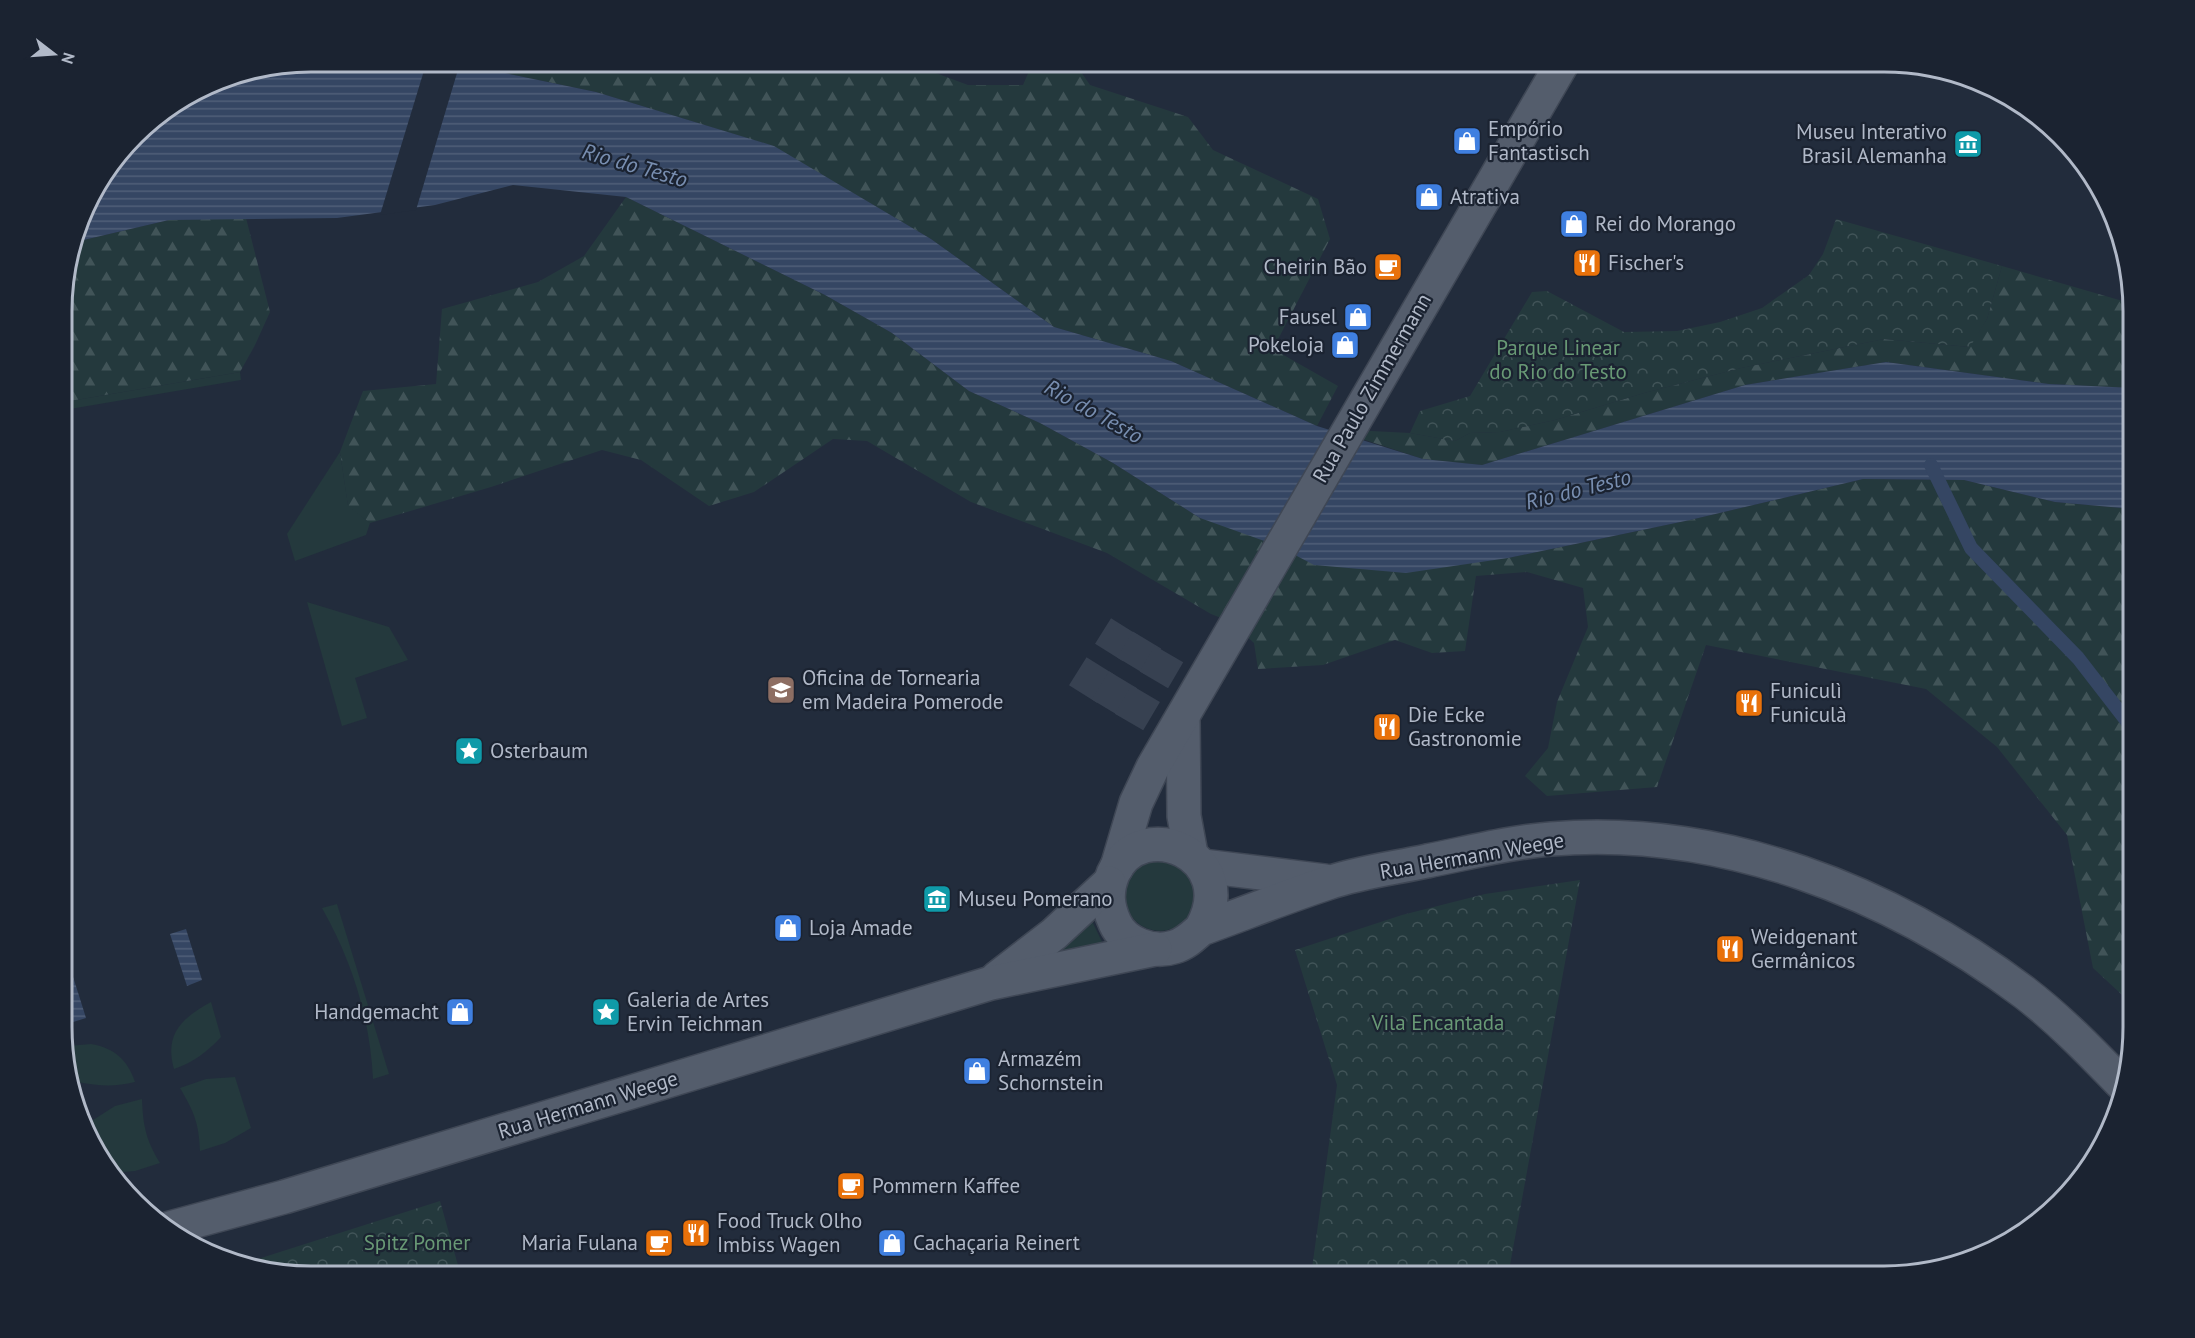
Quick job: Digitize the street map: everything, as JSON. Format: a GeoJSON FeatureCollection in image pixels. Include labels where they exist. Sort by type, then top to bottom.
{"type":"FeatureCollection","features":[{"type":"Feature","properties":{"kind":"main road","name":"Rua Paulo Zimmermann"},"geometry":{"type":"LineString","coordinates":[[1113,875],[1136,802],[1153,767],[1557,72]]}},
{"type":"Feature","properties":{"kind":"main road"},"geometry":{"type":"LineString","coordinates":[[1183,715],[1184,816],[1197,860],[1210,882],[1212,898],[1209,915],[1201,929],[1188,941],[1172,948],[1155,949],[1127,938],[1117,927],[1110,913],[1107,898],[1113,875],[1129,854],[1144,847],[1160,844],[1177,847],[1197,860]]}},
{"type":"Feature","properties":{"kind":"main road","name":"Rua Hermann Weege"},"geometry":{"type":"LineString","coordinates":[[1201,929],[1330,882],[1466,853],[1551,839],[1620,837],[1667,840],[1722,850],[1832,884],[1907,918],[1974,956],[2027,995],[2080,1041],[2117,1079]]}},
{"type":"Feature","properties":{"kind":"main road","name":"Rua Hermann Weege"},"geometry":{"type":"LineString","coordinates":[[1197,860],[1330,882]]}},
{"type":"Feature","properties":{"kind":"main road","name":"Rua Hermann Weege"},"geometry":{"type":"LineString","coordinates":[[991,983],[1054,934],[1113,875]]}},
{"type":"Feature","properties":{"kind":"main road","name":"Rua Hermann Weege"},"geometry":{"type":"LineString","coordinates":[[179,1227],[991,983],[1155,949]]}},
{"type":"Feature","properties":{"kind":"green space"},"geometry":{"type":"Polygon","coordinates":[[[500,72],[933,72],[968,85],[1023,85],[1029,72],[1081,72],[1090,85],[1188,117],[1213,150],[1318,199],[1330,239],[1273,349],[1338,386],[1317,426],[1171,361],[1054,327],[931,239],[773,146],[596,92],[500,72]]]}},
{"type":"Feature","properties":{"kind":"green space"},"geometry":{"type":"Polygon","coordinates":[[[626,197],[825,295],[892,333],[969,391],[1040,423],[1113,463],[1200,518],[1508,558],[1690,520],[1863,479],[1964,480],[2055,502],[2123,508],[2123,996],[2093,968],[2067,835],[1997,747],[1926,689],[1706,645],[1657,787],[1547,796],[1525,776],[1548,748],[1557,702],[1588,627],[1583,588],[1527,572],[1476,576],[1465,651],[1432,653],[1395,640],[1323,665],[1258,669],[1254,643],[1231,622],[1211,614],[1107,553],[971,502],[867,441],[833,439],[754,492],[709,506],[641,460],[602,450],[491,487],[370,523],[348,506],[340,452],[363,391],[436,384],[442,309],[538,282],[584,256],[626,197]]]}},
{"type":"Feature","properties":{"kind":"green space"},"geometry":{"type":"Polygon","coordinates":[[[246,218],[270,312],[255,345],[240,372],[72,401],[74,280],[83,240],[169,220],[246,218]]]}},
{"type":"Feature","properties":{"kind":"green space","name":"Parque Linear do Rio do Testo"},"geometry":{"type":"Polygon","coordinates":[[[1836,219],[2002,266],[1987,319],[1970,347],[1884,339],[1741,368],[1644,393],[1555,420],[1500,432],[1470,433],[1455,441],[1410,433],[1420,411],[1470,396],[1532,292],[1547,291],[1624,332],[1677,331],[1720,322],[1762,308],[1809,275],[1823,254],[1836,219]]]}},
{"type":"Feature","properties":{"kind":"green space"},"geometry":{"type":"Polygon","coordinates":[[[2002,266],[2122,301],[2123,388],[2049,384],[1886,362],[1745,385],[1482,465],[1423,459],[1332,429],[1410,433],[1455,441],[1470,433],[1500,432],[1555,420],[1644,393],[1741,368],[1884,339],[1969,347],[1987,319],[2002,266]]]}},
{"type":"Feature","properties":{"kind":"green space"},"geometry":{"type":"Polygon","coordinates":[[[240,372],[241,380],[72,409],[72,401],[240,372]]]}},
{"type":"Feature","properties":{"kind":"green space"},"geometry":{"type":"Polygon","coordinates":[[[340,452],[348,505],[370,523],[366,535],[295,561],[287,534],[340,452]]]}},
{"type":"Feature","properties":{"kind":"green space"},"geometry":{"type":"Polygon","coordinates":[[[307,602],[389,627],[408,660],[355,678],[367,718],[342,726],[307,602]]]}},
{"type":"Feature","properties":{"kind":"green space"},"geometry":{"type":"Polygon","coordinates":[[[1153,861],[1167,861],[1180,867],[1189,876],[1195,889],[1193,909],[1185,921],[1167,931],[1153,931],[1140,925],[1131,916],[1125,903],[1125,889],[1131,876],[1140,867],[1153,861]]]}},
{"type":"Feature","properties":{"kind":"green space","name":"Vila Encantada"},"geometry":{"type":"Polygon","coordinates":[[[1580,880],[1510,1266],[1312,1266],[1337,1085],[1295,950],[1402,915],[1485,894],[1580,880]]]}},
{"type":"Feature","properties":{"kind":"green space"},"geometry":{"type":"Polygon","coordinates":[[[337,904],[389,1074],[373,1079],[368,1034],[358,990],[342,948],[322,908],[337,904]]]}},
{"type":"Feature","properties":{"kind":"green space"},"geometry":{"type":"Polygon","coordinates":[[[1092,921],[1104,946],[1039,960],[1092,921]]]}},
{"type":"Feature","properties":{"kind":"green space"},"geometry":{"type":"Polygon","coordinates":[[[211,1002],[221,1037],[200,1056],[174,1069],[171,1046],[178,1028],[192,1014],[211,1002]]]}},
{"type":"Feature","properties":{"kind":"green space"},"geometry":{"type":"Polygon","coordinates":[[[91,1044],[113,1052],[124,1061],[135,1082],[121,1085],[79,1082],[73,1046],[91,1044]]]}},
{"type":"Feature","properties":{"kind":"green space"},"geometry":{"type":"Polygon","coordinates":[[[235,1077],[251,1128],[225,1143],[200,1151],[195,1118],[180,1088],[206,1079],[235,1077]]]}},
{"type":"Feature","properties":{"kind":"green space"},"geometry":{"type":"Polygon","coordinates":[[[142,1099],[146,1132],[160,1163],[135,1171],[120,1172],[91,1121],[115,1106],[142,1099]]]}},
{"type":"Feature","properties":{"kind":"green space","name":"Spitz Pomer"},"geometry":{"type":"Polygon","coordinates":[[[440,1201],[458,1266],[311,1266],[257,1260],[440,1201]]]}},
{"type":"Feature","properties":{"kind":"water","name":"Rio do Testo"},"geometry":{"type":"Polygon","coordinates":[[[500,72],[596,92],[774,146],[931,239],[1054,327],[1171,361],[1317,426],[1423,459],[1482,465],[1745,385],[1886,362],[2049,384],[2123,388],[2123,508],[2055,502],[1964,480],[1863,479],[1690,520],[1508,558],[1406,573],[1314,565],[1278,546],[1200,518],[1113,463],[1040,423],[969,391],[892,333],[825,295],[626,197],[513,185],[435,205],[337,218],[169,220],[83,240],[90,219],[104,191],[131,153],[165,121],[219,90],[249,80],[295,73],[500,72]]]}},
{"type":"Feature","properties":{"kind":"water"},"geometry":{"type":"Polygon","coordinates":[[[186,929],[202,980],[187,986],[170,934],[186,929]]]}},
{"type":"Feature","properties":{"kind":"water"},"geometry":{"type":"Polygon","coordinates":[[[72,973],[86,1018],[72,1022],[72,973]]]}},
{"type":"Feature","properties":{"kind":"pier"},"geometry":{"type":"Polygon","coordinates":[[[424,72],[457,72],[416,210],[380,215],[424,72]]]}},
{"type":"Feature","properties":{"kind":"waterway"},"geometry":{"type":"LineString","coordinates":[[1931,465],[1971,548],[2078,658],[2123,716]]}},
{"type":"Feature","properties":{"kind":"tunnel"},"geometry":{"type":"LineString","coordinates":[[1083,694],[1125,627]]}},
{"type":"Feature","properties":{"kind":"tunnel"},"geometry":{"type":"LineString","coordinates":[[1106,708],[1147,640]]}},
{"type":"Feature","properties":{"kind":"tunnel"},"geometry":{"type":"LineString","coordinates":[[1129,722],[1169,654]]}},
{"type":"Feature","properties":{"kind":"place","name":"Empório Fantastisch"},"geometry":{"type":"Point","coordinates":[1467,141]}},
{"type":"Feature","properties":{"kind":"place","name":"Museu Interativo Brasil Alemanha"},"geometry":{"type":"Point","coordinates":[1968,144]}},
{"type":"Feature","properties":{"kind":"place","name":"Atrativa"},"geometry":{"type":"Point","coordinates":[1429,197]}},
{"type":"Feature","properties":{"kind":"place","name":"Rei do Morango"},"geometry":{"type":"Point","coordinates":[1574,224]}},
{"type":"Feature","properties":{"kind":"place","name":"Fischer's"},"geometry":{"type":"Point","coordinates":[1587,263]}},
{"type":"Feature","properties":{"kind":"place","name":"Cheirin Bão"},"geometry":{"type":"Point","coordinates":[1388,267]}},
{"type":"Feature","properties":{"kind":"place","name":"Fausel"},"geometry":{"type":"Point","coordinates":[1358,317]}},
{"type":"Feature","properties":{"kind":"place","name":"Pokeloja"},"geometry":{"type":"Point","coordinates":[1345,345]}},
{"type":"Feature","properties":{"kind":"place","name":"Oficina de Tornearia em Madeira Pomerode"},"geometry":{"type":"Point","coordinates":[781,690]}},
{"type":"Feature","properties":{"kind":"place","name":"Funiculì Funiculà"},"geometry":{"type":"Point","coordinates":[1749,703]}},
{"type":"Feature","properties":{"kind":"place","name":"Die Ecke Gastronomie"},"geometry":{"type":"Point","coordinates":[1387,727]}},
{"type":"Feature","properties":{"kind":"place","name":"Osterbaum"},"geometry":{"type":"Point","coordinates":[469,751]}},
{"type":"Feature","properties":{"kind":"place","name":"Museu Pomerano"},"geometry":{"type":"Point","coordinates":[937,899]}},
{"type":"Feature","properties":{"kind":"place","name":"Loja Amade"},"geometry":{"type":"Point","coordinates":[788,928]}},
{"type":"Feature","properties":{"kind":"place","name":"Weidgenant Germânicos"},"geometry":{"type":"Point","coordinates":[1730,949]}},
{"type":"Feature","properties":{"kind":"place","name":"Handgemacht"},"geometry":{"type":"Point","coordinates":[460,1012]}},
{"type":"Feature","properties":{"kind":"place","name":"Galeria de Artes Ervin Teichman"},"geometry":{"type":"Point","coordinates":[606,1012]}},
{"type":"Feature","properties":{"kind":"place","name":"Armazém Schornstein"},"geometry":{"type":"Point","coordinates":[977,1071]}},
{"type":"Feature","properties":{"kind":"place","name":"Pommern Kaffee"},"geometry":{"type":"Point","coordinates":[851,1186]}},
{"type":"Feature","properties":{"kind":"place","name":"Food Truck Olho Imbiss Wagen"},"geometry":{"type":"Point","coordinates":[696,1233]}},
{"type":"Feature","properties":{"kind":"place","name":"Maria Fulana"},"geometry":{"type":"Point","coordinates":[659,1243]}},
{"type":"Feature","properties":{"kind":"place","name":"Cachaçaria Reinert"},"geometry":{"type":"Point","coordinates":[892,1243]}}]}
